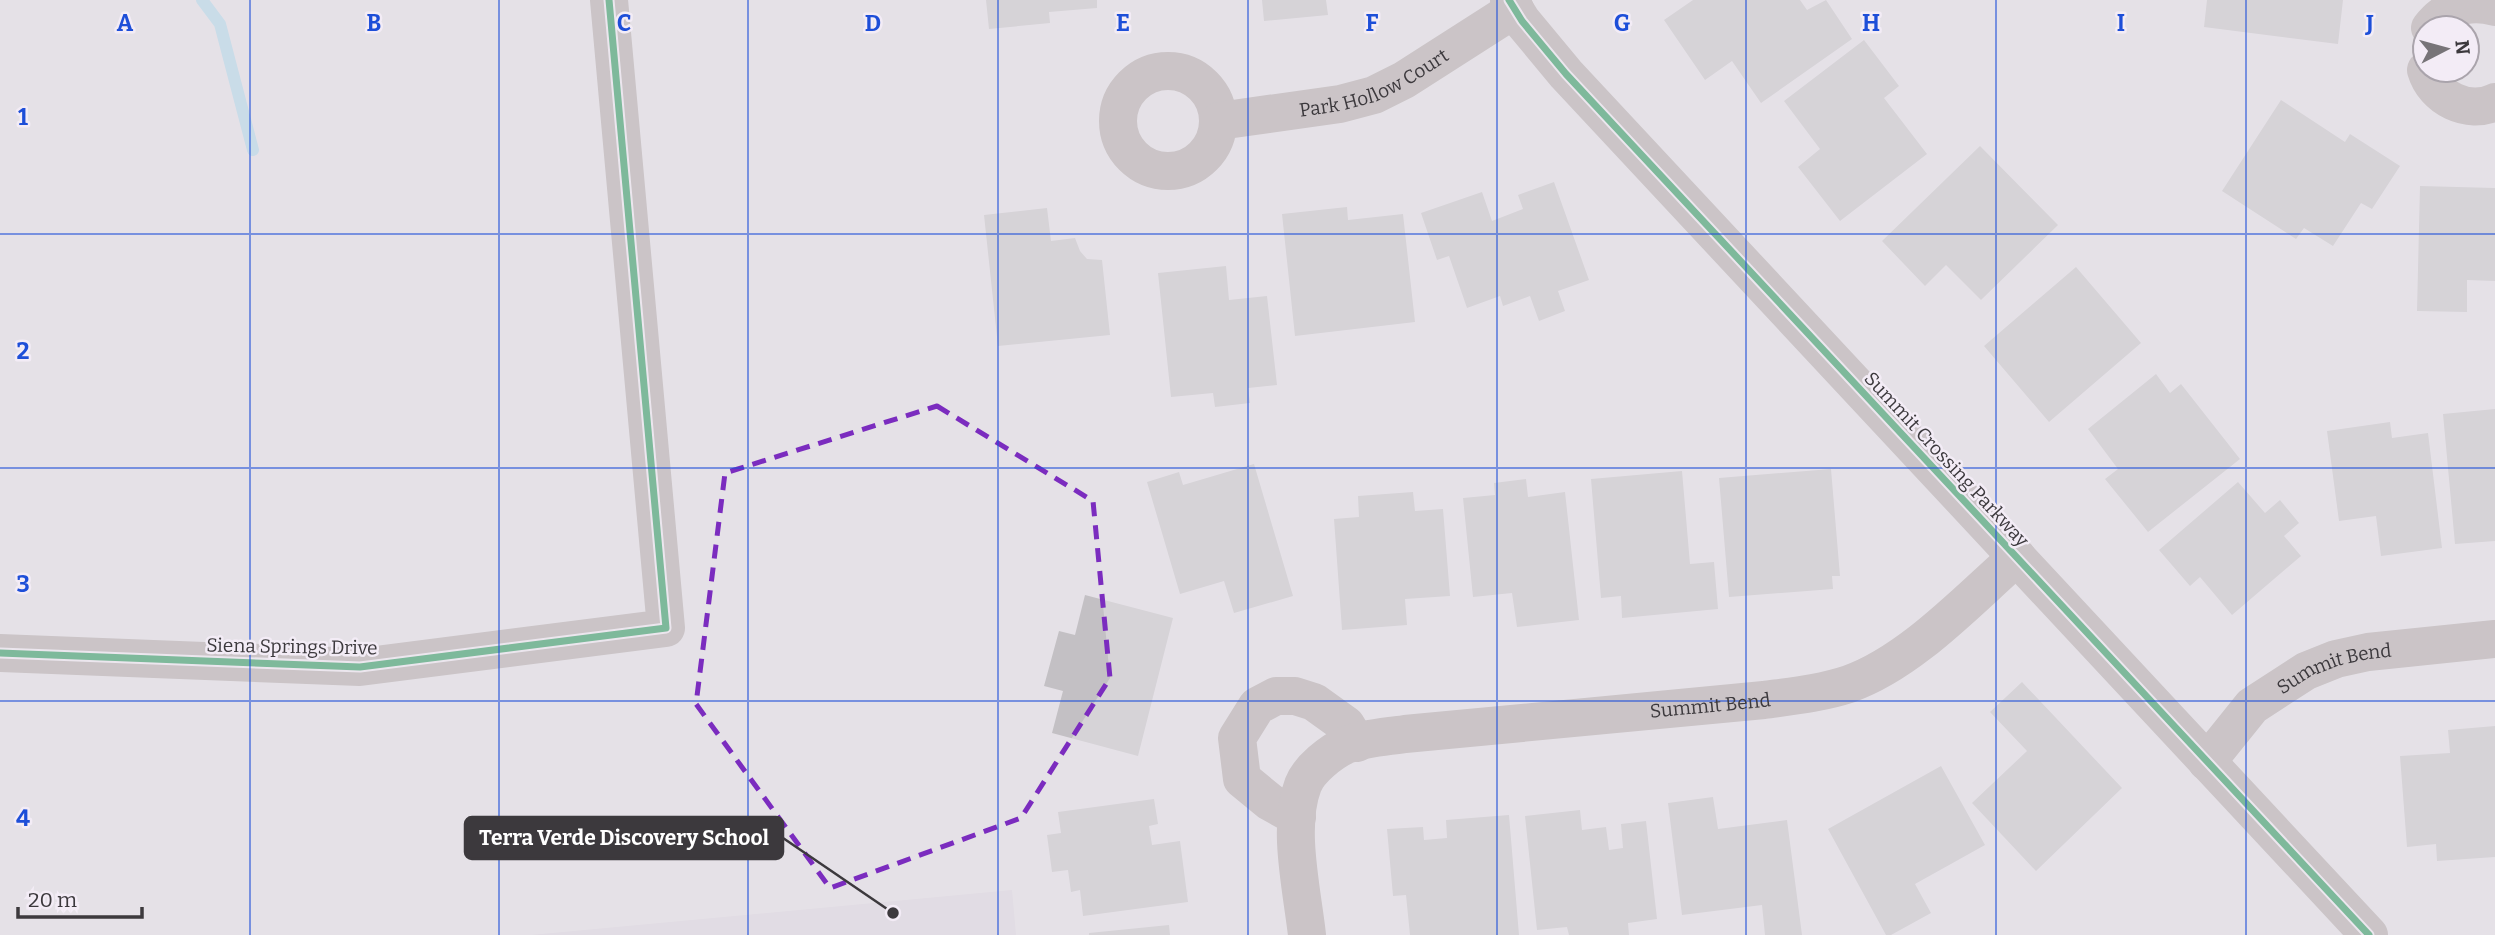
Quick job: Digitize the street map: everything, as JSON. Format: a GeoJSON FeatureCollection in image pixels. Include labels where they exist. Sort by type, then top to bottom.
{"type":"FeatureCollection","features":[{"type":"Feature","properties":{"kind":"street","name":"Siena Springs Drive"},"geometry":{"type":"LineString","coordinates":[[0,653],[360,667],[666,628],[609,0]]}},
{"type":"Feature","properties":{"kind":"street"},"geometry":{"type":"LineString","coordinates":[[2442,14],[2458,5],[2483,3],[2495,7]]}},
{"type":"Feature","properties":{"kind":"street","name":"Park Hollow Court"},"geometry":{"type":"LineString","coordinates":[[1219,121],[1340,104],[1374,95],[1404,80],[1512,5]]}},
{"type":"Feature","properties":{"kind":"street","name":"Summit Crossing Parkway"},"geometry":{"type":"LineString","coordinates":[[1512,5],[1566,74],[2369,935]]}},
{"type":"Feature","properties":{"kind":"street"},"geometry":{"type":"LineString","coordinates":[[2433,84],[2437,91],[2456,103],[2474,107],[2495,102]]}},
{"type":"Feature","properties":{"kind":"street","name":"Summit Bend"},"geometry":{"type":"LineString","coordinates":[[1307,935],[1296,831],[1303,783],[1311,771],[1345,746],[1373,738],[1405,734],[1764,701],[1817,693],[1850,684],[1887,667],[1917,645],[2017,557]]}},
{"type":"Feature","properties":{"kind":"street","name":"Summit Bend"},"geometry":{"type":"LineString","coordinates":[[2207,762],[2252,706],[2306,671],[2336,659],[2368,652],[2495,639]]}},
{"type":"Feature","properties":{"kind":"street"},"geometry":{"type":"LineString","coordinates":[[1297,817],[1270,802],[1242,779],[1237,738],[1256,706],[1276,696],[1295,696],[1314,702],[1346,725],[1357,743]]}},
{"type":"Feature","properties":{"kind":"highlighted area"},"geometry":{"type":"Polygon","coordinates":[[[937,406],[1093,501],[1110,678],[1021,818],[830,888],[696,704],[725,473],[937,406]]]}},
{"type":"Feature","properties":{"kind":"shaded area"},"geometry":{"type":"Polygon","coordinates":[[[1012,890],[1016,935],[531,935],[1012,890]]]}},
{"type":"Feature","properties":{"kind":"building"},"geometry":{"type":"Polygon","coordinates":[[[986,0],[1097,0],[1097,8],[1049,12],[1050,23],[989,29],[986,0]]]}},
{"type":"Feature","properties":{"kind":"building"},"geometry":{"type":"Polygon","coordinates":[[[1262,0],[1326,0],[1328,15],[1264,21],[1262,0]]]}},
{"type":"Feature","properties":{"kind":"building"},"geometry":{"type":"Polygon","coordinates":[[[1693,0],[1800,0],[1807,10],[1826,0],[1852,39],[1761,103],[1732,61],[1705,80],[1664,20],[1693,0]]]}},
{"type":"Feature","properties":{"kind":"building"},"geometry":{"type":"Polygon","coordinates":[[[2207,0],[2343,0],[2338,44],[2204,27],[2207,0]]]}},
{"type":"Feature","properties":{"kind":"building"},"geometry":{"type":"Polygon","coordinates":[[[1864,40],[1899,86],[1884,98],[1927,154],[1840,221],[1798,167],[1820,149],[1784,101],[1864,40]]]}},
{"type":"Feature","properties":{"kind":"building"},"geometry":{"type":"Polygon","coordinates":[[[2281,100],[2345,142],[2350,134],[2400,166],[2372,209],[2361,203],[2333,246],[2304,228],[2296,239],[2222,191],[2281,100]]]}},
{"type":"Feature","properties":{"kind":"building"},"geometry":{"type":"Polygon","coordinates":[[[1980,146],[2058,225],[1981,300],[1946,265],[1925,286],[1882,241],[1980,146]]]}},
{"type":"Feature","properties":{"kind":"building"},"geometry":{"type":"Polygon","coordinates":[[[1554,182],[1589,280],[1558,291],[1565,311],[1539,321],[1530,296],[1503,306],[1500,296],[1467,308],[1449,256],[1437,260],[1421,213],[1482,192],[1492,221],[1523,209],[1518,195],[1554,182]]]}},
{"type":"Feature","properties":{"kind":"building"},"geometry":{"type":"Polygon","coordinates":[[[2420,186],[2495,188],[2495,281],[2467,280],[2467,312],[2417,311],[2420,186]]]}},
{"type":"Feature","properties":{"kind":"building"},"geometry":{"type":"Polygon","coordinates":[[[1347,207],[1348,220],[1403,214],[1415,322],[1295,336],[1282,214],[1347,207]]]}},
{"type":"Feature","properties":{"kind":"building"},"geometry":{"type":"Polygon","coordinates":[[[1047,208],[1051,241],[1075,238],[1080,251],[1087,259],[1102,260],[1110,335],[998,346],[984,215],[1047,208]]]}},
{"type":"Feature","properties":{"kind":"building"},"geometry":{"type":"Polygon","coordinates":[[[1226,266],[1229,300],[1267,296],[1277,385],[1248,388],[1250,403],[1215,407],[1213,393],[1171,397],[1158,273],[1226,266]]]}},
{"type":"Feature","properties":{"kind":"building"},"geometry":{"type":"Polygon","coordinates":[[[2076,267],[2141,343],[2049,422],[1984,346],[2076,267]]]}},
{"type":"Feature","properties":{"kind":"building"},"geometry":{"type":"Polygon","coordinates":[[[2156,374],[2170,393],[2181,384],[2240,459],[2148,532],[2105,479],[2118,469],[2088,429],[2156,374]]]}},
{"type":"Feature","properties":{"kind":"building"},"geometry":{"type":"Polygon","coordinates":[[[2495,409],[2495,541],[2455,544],[2443,414],[2495,409]]]}},
{"type":"Feature","properties":{"kind":"building"},"geometry":{"type":"Polygon","coordinates":[[[2390,422],[2392,438],[2428,433],[2442,548],[2381,556],[2376,516],[2339,521],[2327,431],[2390,422]]]}},
{"type":"Feature","properties":{"kind":"building"},"geometry":{"type":"Polygon","coordinates":[[[1254,464],[1293,596],[1234,613],[1224,581],[1180,594],[1147,482],[1179,472],[1183,485],[1254,464]]]}},
{"type":"Feature","properties":{"kind":"building"},"geometry":{"type":"Polygon","coordinates":[[[1831,469],[1840,576],[1832,576],[1833,589],[1729,597],[1719,478],[1831,469]]]}},
{"type":"Feature","properties":{"kind":"building"},"geometry":{"type":"Polygon","coordinates":[[[1682,471],[1690,564],[1714,562],[1718,609],[1622,618],[1621,596],[1601,598],[1591,479],[1682,471]]]}},
{"type":"Feature","properties":{"kind":"building"},"geometry":{"type":"Polygon","coordinates":[[[1526,479],[1528,497],[1565,492],[1579,620],[1517,627],[1512,593],[1473,597],[1463,498],[1495,495],[1494,483],[1526,479]]]}},
{"type":"Feature","properties":{"kind":"building"},"geometry":{"type":"Polygon","coordinates":[[[2238,482],[2265,513],[2280,500],[2299,523],[2284,536],[2301,556],[2232,615],[2200,577],[2190,586],[2159,550],[2238,482]]]}},
{"type":"Feature","properties":{"kind":"building"},"geometry":{"type":"Polygon","coordinates":[[[1413,492],[1415,511],[1443,509],[1450,596],[1405,599],[1407,625],[1342,630],[1334,519],[1359,517],[1358,496],[1413,492]]]}},
{"type":"Feature","properties":{"kind":"building"},"geometry":{"type":"Polygon","coordinates":[[[1085,595],[1173,618],[1138,756],[1052,733],[1063,691],[1044,686],[1059,631],[1075,635],[1085,595]]]}},
{"type":"Feature","properties":{"kind":"building"},"geometry":{"type":"Polygon","coordinates":[[[2022,682],[2122,788],[2036,871],[1972,803],[2027,751],[1990,712],[2022,682]]]}},
{"type":"Feature","properties":{"kind":"building"},"geometry":{"type":"Polygon","coordinates":[[[2495,726],[2495,857],[2437,861],[2436,844],[2407,847],[2400,756],[2450,753],[2448,730],[2495,726]]]}},
{"type":"Feature","properties":{"kind":"building"},"geometry":{"type":"Polygon","coordinates":[[[1941,766],[1985,845],[1915,884],[1931,913],[1891,935],[1886,935],[1828,829],[1941,766]]]}},
{"type":"Feature","properties":{"kind":"building"},"geometry":{"type":"Polygon","coordinates":[[[1713,797],[1718,829],[1787,820],[1802,935],[1765,935],[1762,905],[1682,915],[1668,803],[1713,797]]]}},
{"type":"Feature","properties":{"kind":"building"},"geometry":{"type":"Polygon","coordinates":[[[1154,799],[1158,824],[1149,826],[1152,845],[1180,841],[1188,902],[1083,916],[1080,890],[1071,892],[1068,870],[1052,872],[1047,835],[1061,833],[1058,812],[1154,799]]]}},
{"type":"Feature","properties":{"kind":"building"},"geometry":{"type":"Polygon","coordinates":[[[1580,810],[1582,830],[1606,827],[1609,850],[1623,848],[1621,824],[1646,821],[1657,919],[1628,923],[1629,935],[1569,935],[1567,927],[1537,930],[1525,816],[1580,810]]]}},
{"type":"Feature","properties":{"kind":"building"},"geometry":{"type":"Polygon","coordinates":[[[1509,815],[1519,935],[1410,935],[1406,895],[1393,896],[1387,829],[1423,827],[1424,840],[1447,838],[1446,820],[1509,815]]]}},
{"type":"Feature","properties":{"kind":"building"},"geometry":{"type":"Polygon","coordinates":[[[1169,925],[1170,935],[1089,935],[1089,933],[1169,925]]]}},
{"type":"Feature","properties":{"kind":"waterway"},"geometry":{"type":"LineString","coordinates":[[202,0],[220,24],[253,150]]}},
{"type":"Feature","properties":{"kind":"cycle path"},"geometry":{"type":"LineString","coordinates":[[0,653],[360,667],[666,628],[609,0]]}},
{"type":"Feature","properties":{"kind":"cycle path"},"geometry":{"type":"LineString","coordinates":[[1509,0],[1522,21],[1566,74],[2369,935]]}},
{"type":"Feature","properties":{"kind":"place","name":"Terra Verde Discovery School"},"geometry":{"type":"Point","coordinates":[893,913]}}]}
